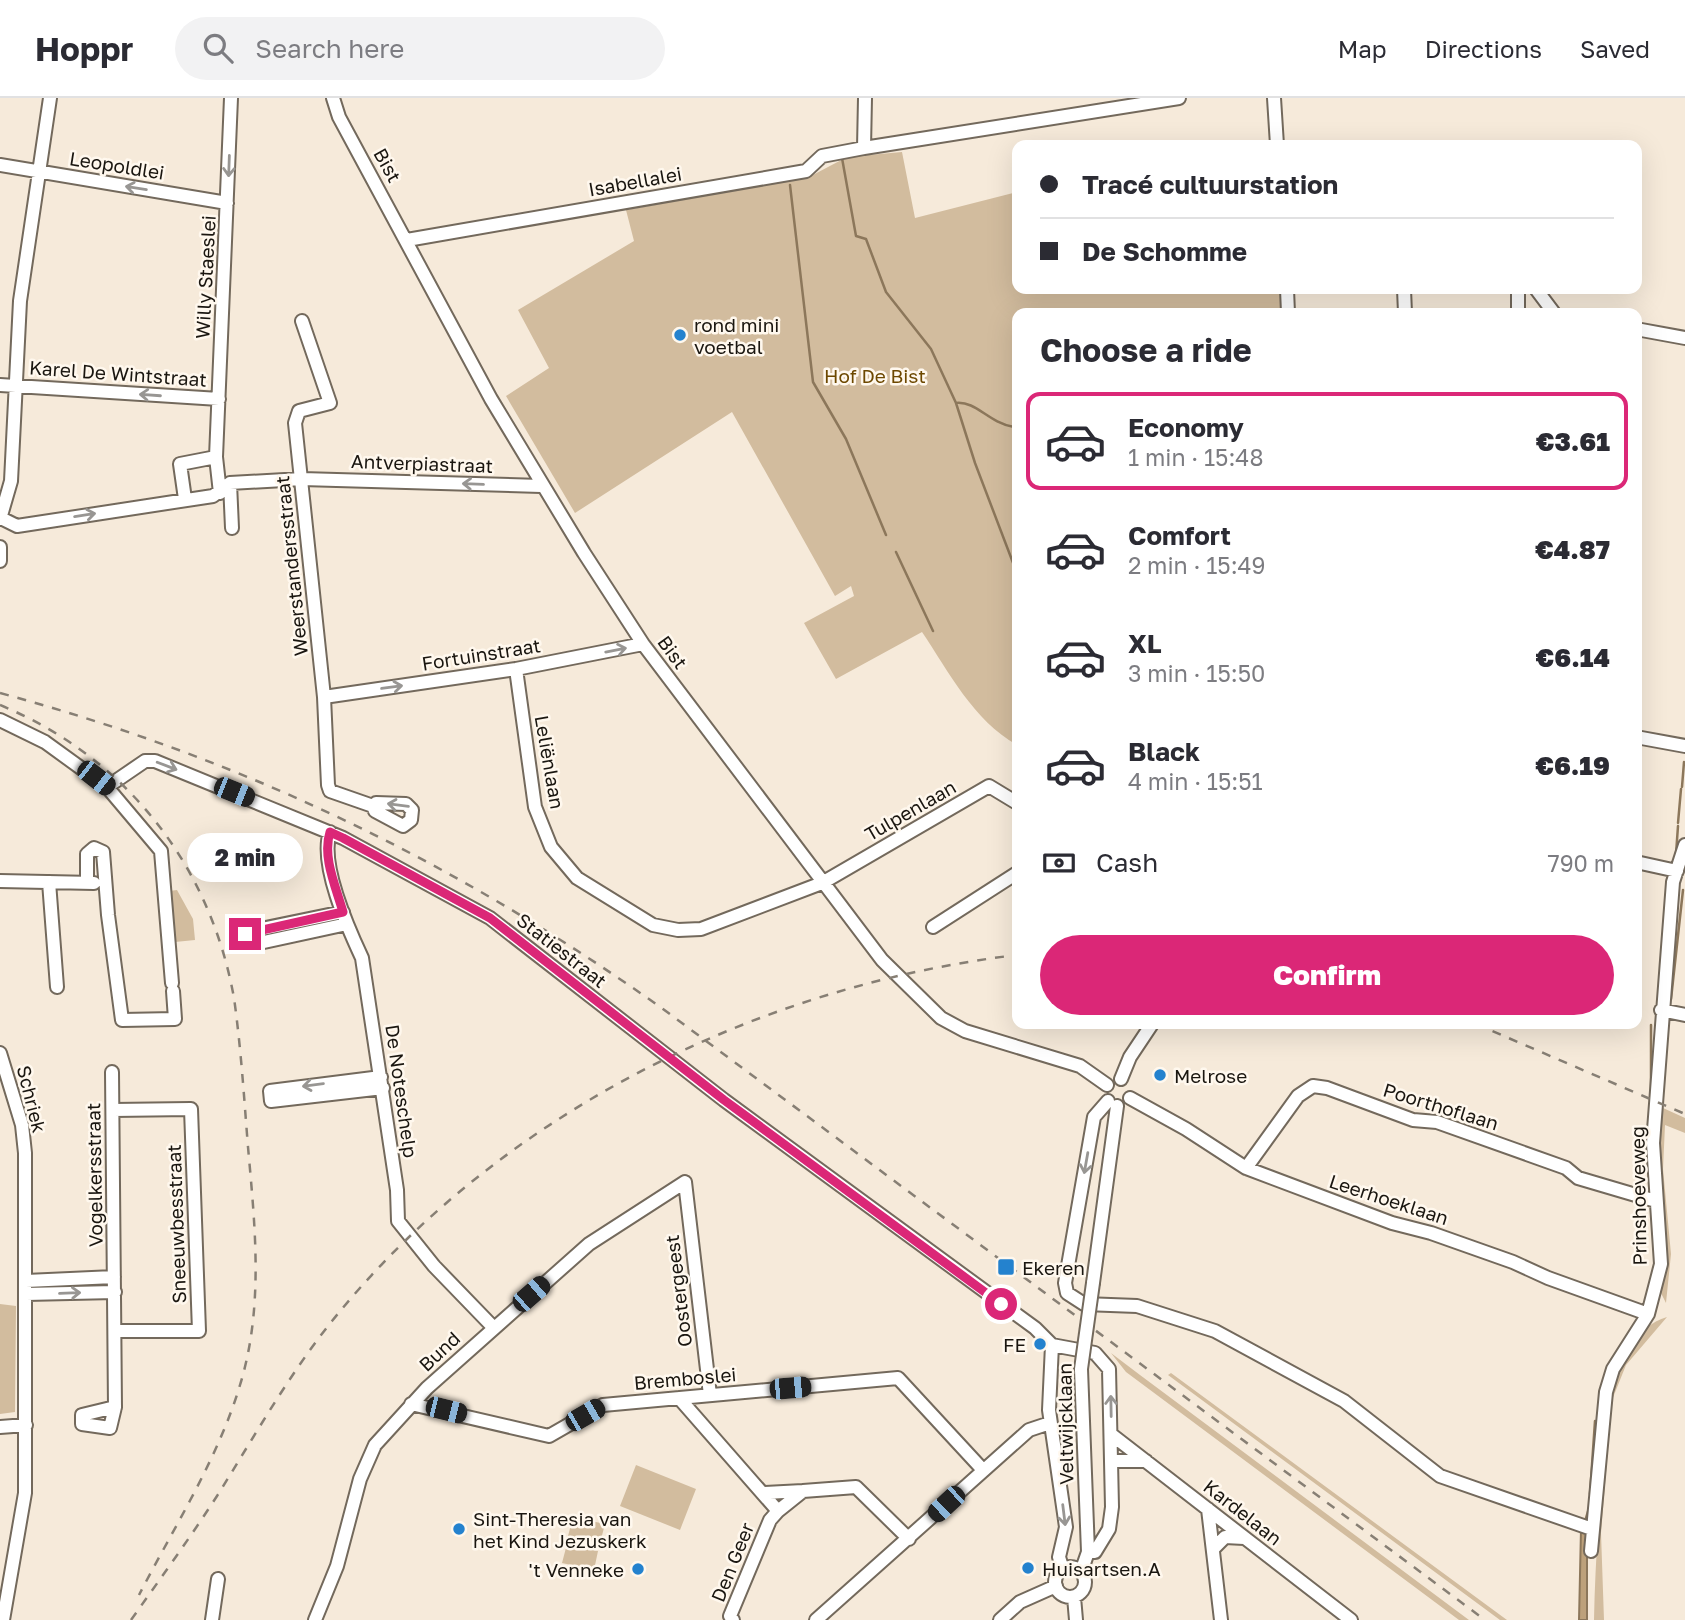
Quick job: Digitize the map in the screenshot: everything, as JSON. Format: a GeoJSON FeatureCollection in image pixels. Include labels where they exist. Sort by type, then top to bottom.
{"type":"FeatureCollection","features":[{"type":"Feature","properties":{"kind":"street"},"geometry":{"type":"LineString","coordinates":[[1,519],[11,481],[20,301],[50,98]]}},
{"type":"Feature","properties":{"kind":"street","name":"Willy Staeslei"},"geometry":{"type":"LineString","coordinates":[[231,98],[216,457],[232,528]]}},
{"type":"Feature","properties":{"kind":"street","name":"Bist"},"geometry":{"type":"LineString","coordinates":[[333,98],[339,117],[541,486],[643,644],[882,960],[941,1018],[965,1031],[1080,1066],[1107,1085]]}},
{"type":"Feature","properties":{"kind":"street"},"geometry":{"type":"LineString","coordinates":[[864,148],[865,98]]}},
{"type":"Feature","properties":{"kind":"street","name":"Isabellalei"},"geometry":{"type":"LineString","coordinates":[[407,240],[807,171],[822,156],[864,148],[1179,98]]}},
{"type":"Feature","properties":{"kind":"street"},"geometry":{"type":"LineString","coordinates":[[1274,98],[1277,140]]}},
{"type":"Feature","properties":{"kind":"street","name":"Leopoldlei"},"geometry":{"type":"LineString","coordinates":[[0,165],[228,203]]}},
{"type":"Feature","properties":{"kind":"street","name":"Weerstandersstraat"},"geometry":{"type":"LineString","coordinates":[[302,321],[330,403],[299,411],[295,423],[324,697],[330,791],[373,806]]}},
{"type":"Feature","properties":{"kind":"street"},"geometry":{"type":"LineString","coordinates":[[1642,330],[1685,338]]}},
{"type":"Feature","properties":{"kind":"street","name":"Karel De Wintstraat"},"geometry":{"type":"LineString","coordinates":[[0,385],[219,399]]}},
{"type":"Feature","properties":{"kind":"street"},"geometry":{"type":"LineString","coordinates":[[185,499],[180,464],[216,457]]}},
{"type":"Feature","properties":{"kind":"street","name":"Antverpiastraat"},"geometry":{"type":"LineString","coordinates":[[1,519],[17,526],[185,499],[225,488],[302,479],[541,486]]}},
{"type":"Feature","properties":{"kind":"street"},"geometry":{"type":"LineString","coordinates":[[0,547],[0,561]]}},
{"type":"Feature","properties":{"kind":"street","name":"Fortuinstraat"},"geometry":{"type":"LineString","coordinates":[[324,697],[516,669],[643,644]]}},
{"type":"Feature","properties":{"kind":"street","name":"Leliënlaan"},"geometry":{"type":"LineString","coordinates":[[516,669],[535,807],[551,847],[587,884],[653,925],[678,930],[701,929],[822,883]]}},
{"type":"Feature","properties":{"kind":"street"},"geometry":{"type":"LineString","coordinates":[[0,720],[45,743],[107,787],[161,850],[175,1019],[122,1020],[103,852],[94,848],[87,853],[86,883]]}},
{"type":"Feature","properties":{"kind":"street"},"geometry":{"type":"LineString","coordinates":[[1642,738],[1685,746]]}},
{"type":"Feature","properties":{"kind":"street","name":"Statiestraat"},"geometry":{"type":"LineString","coordinates":[[107,787],[145,761],[155,761],[330,832],[392,862],[490,918],[724,1100],[769,1130],[1035,1328],[1052,1345]]}},
{"type":"Feature","properties":{"kind":"street","name":"Tulpenlaan"},"geometry":{"type":"LineString","coordinates":[[822,883],[989,786],[1012,800]]}},
{"type":"Feature","properties":{"kind":"street","name":"De Noteschelp"},"geometry":{"type":"LineString","coordinates":[[330,832],[327,849],[345,918],[362,958],[397,1189],[398,1221],[434,1266],[493,1327]]}},
{"type":"Feature","properties":{"kind":"street","name":"Prinshoeveweg"},"geometry":{"type":"LineString","coordinates":[[1591,1551],[1606,1392],[1613,1369],[1648,1314],[1661,1264],[1653,1143],[1660,1088],[1661,1010],[1675,871],[1685,845]]}},
{"type":"Feature","properties":{"kind":"street"},"geometry":{"type":"LineString","coordinates":[[1642,863],[1675,871]]}},
{"type":"Feature","properties":{"kind":"street"},"geometry":{"type":"LineString","coordinates":[[933,927],[1012,876]]}},
{"type":"Feature","properties":{"kind":"street"},"geometry":{"type":"LineString","coordinates":[[0,881],[106,884]]}},
{"type":"Feature","properties":{"kind":"street"},"geometry":{"type":"LineString","coordinates":[[49,882],[57,987]]}},
{"type":"Feature","properties":{"kind":"street"},"geometry":{"type":"LineString","coordinates":[[345,918],[250,945],[244,940],[247,932],[345,918]]}},
{"type":"Feature","properties":{"kind":"street"},"geometry":{"type":"LineString","coordinates":[[1661,1010],[1685,1015]]}},
{"type":"Feature","properties":{"kind":"street"},"geometry":{"type":"LineString","coordinates":[[1113,1104],[1105,1094],[1107,1085],[1121,1079],[1130,1057],[1149,1029]]}},
{"type":"Feature","properties":{"kind":"street","name":"Schriek"},"geometry":{"type":"LineString","coordinates":[[0,1053],[22,1125],[26,1281],[25,1493],[3,1620]]}},
{"type":"Feature","properties":{"kind":"street","name":"Vogelkersstraat"},"geometry":{"type":"LineString","coordinates":[[112,1072],[115,1407]]}},
{"type":"Feature","properties":{"kind":"street"},"geometry":{"type":"LineString","coordinates":[[1121,1079],[1128,1083],[1130,1098],[1113,1104],[1094,1117],[1065,1283],[1067,1293],[1084,1304],[1137,1306],[1215,1331],[1344,1401],[1440,1476],[1592,1529]]}},
{"type":"Feature","properties":{"kind":"street"},"geometry":{"type":"LineString","coordinates":[[382,1082],[271,1101],[270,1091],[382,1082]]}},
{"type":"Feature","properties":{"kind":"street","name":"Poorthoflaan"},"geometry":{"type":"LineString","coordinates":[[1246,1168],[1298,1096],[1313,1086],[1327,1088],[1413,1119],[1437,1122],[1566,1168],[1578,1178],[1656,1201]]}},
{"type":"Feature","properties":{"kind":"street","name":"Leerhoeklaan"},"geometry":{"type":"LineString","coordinates":[[1130,1098],[1186,1129],[1246,1168],[1392,1223],[1432,1233],[1502,1258],[1648,1314]]}},
{"type":"Feature","properties":{"kind":"street","name":"Veltwijcklaan"},"geometry":{"type":"LineString","coordinates":[[1056,1586],[1056,1579],[1072,1570],[1088,1552],[1081,1369],[1113,1104]]}},
{"type":"Feature","properties":{"kind":"street","name":"Sneeuwbesstraat"},"geometry":{"type":"LineString","coordinates":[[113,1110],[191,1108],[199,1331],[115,1331]]}},
{"type":"Feature","properties":{"kind":"street","name":"Bund"},"geometry":{"type":"LineString","coordinates":[[315,1620],[337,1566],[375,1445],[427,1388],[589,1244],[685,1182]]}},
{"type":"Feature","properties":{"kind":"street","name":"Oostergeest"},"geometry":{"type":"LineString","coordinates":[[685,1182],[710,1395]]}},
{"type":"Feature","properties":{"kind":"street"},"geometry":{"type":"LineString","coordinates":[[26,1281],[114,1277]]}},
{"type":"Feature","properties":{"kind":"street"},"geometry":{"type":"LineString","coordinates":[[26,1294],[115,1292]]}},
{"type":"Feature","properties":{"kind":"street"},"geometry":{"type":"LineString","coordinates":[[1052,1345],[1090,1351],[1103,1359],[1110,1376],[1113,1461],[1109,1529],[1096,1552],[1088,1552]]}},
{"type":"Feature","properties":{"kind":"street","name":"Veltwijcklaan"},"geometry":{"type":"LineString","coordinates":[[1052,1345],[1045,1356],[1042,1376],[1057,1450],[1066,1527],[1059,1557],[1085,1585],[1074,1597],[1076,1620]]}},
{"type":"Feature","properties":{"kind":"street","name":"Bremboslei"},"geometry":{"type":"LineString","coordinates":[[411,1404],[549,1436],[603,1405],[898,1378],[983,1470]]}},
{"type":"Feature","properties":{"kind":"street"},"geometry":{"type":"LineString","coordinates":[[427,1388],[446,1410]]}},
{"type":"Feature","properties":{"kind":"street"},"geometry":{"type":"LineString","coordinates":[[679,1398],[778,1511]]}},
{"type":"Feature","properties":{"kind":"street","name":"Veltwijcklaan"},"geometry":{"type":"LineString","coordinates":[[816,1620],[1029,1430],[1050,1423]]}},
{"type":"Feature","properties":{"kind":"street"},"geometry":{"type":"LineString","coordinates":[[0,1427],[26,1425]]}},
{"type":"Feature","properties":{"kind":"street","name":"Kardelaan"},"geometry":{"type":"LineString","coordinates":[[1112,1435],[1350,1620]]}},
{"type":"Feature","properties":{"kind":"street"},"geometry":{"type":"LineString","coordinates":[[1113,1461],[1146,1461]]}},
{"type":"Feature","properties":{"kind":"street"},"geometry":{"type":"LineString","coordinates":[[765,1493],[856,1488],[909,1539]]}},
{"type":"Feature","properties":{"kind":"street","name":"Den Geer"},"geometry":{"type":"LineString","coordinates":[[733,1620],[730,1616],[770,1520],[803,1491]]}},
{"type":"Feature","properties":{"kind":"street"},"geometry":{"type":"LineString","coordinates":[[1208,1509],[1221,1620]]}},
{"type":"Feature","properties":{"kind":"street","name":"Veltwijcklaan"},"geometry":{"type":"LineString","coordinates":[[1072,1570],[1087,1534]]}},
{"type":"Feature","properties":{"kind":"street"},"geometry":{"type":"LineString","coordinates":[[1213,1549],[1225,1537],[1244,1538]]}},
{"type":"Feature","properties":{"kind":"street"},"geometry":{"type":"LineString","coordinates":[[212,1620],[218,1579]]}},
{"type":"Feature","properties":{"kind":"street"},"geometry":{"type":"LineString","coordinates":[[1000,1620],[1020,1602],[1056,1586],[1062,1594],[1074,1597]]}},
{"type":"Feature","properties":{"kind":"green space","name":"Hof De Bist"},"geometry":{"type":"Polygon","coordinates":[[[902,152],[915,218],[1012,193],[1012,294],[1280,294],[1282,308],[1012,308],[1012,742],[1001,735],[975,709],[922,632],[836,679],[804,623],[854,596],[851,586],[835,596],[732,412],[575,513],[506,396],[549,368],[518,310],[634,241],[626,210],[809,177],[847,157],[902,152]]]}},
{"type":"Feature","properties":{"kind":"green space"},"geometry":{"type":"Polygon","coordinates":[[[177,890],[193,919],[195,940],[175,942],[169,891],[177,890]]]}},
{"type":"Feature","properties":{"kind":"green space"},"geometry":{"type":"Polygon","coordinates":[[[1663,1108],[1685,1118],[1685,1133],[1665,1125],[1663,1169],[1671,1254],[1666,1303],[1661,1293],[1667,1247],[1658,1151],[1663,1108]]]}},
{"type":"Feature","properties":{"kind":"green space"},"geometry":{"type":"Polygon","coordinates":[[[0,1304],[16,1306],[15,1412],[0,1414],[0,1304]]]}},
{"type":"Feature","properties":{"kind":"green space"},"geometry":{"type":"Polygon","coordinates":[[[1667,1317],[1626,1365],[1612,1400],[1601,1533],[1604,1620],[1594,1620],[1605,1419],[1609,1396],[1617,1373],[1637,1338],[1656,1322],[1667,1317]]]}},
{"type":"Feature","properties":{"kind":"green space"},"geometry":{"type":"Polygon","coordinates":[[[1111,1353],[1469,1620],[1459,1620],[1126,1372],[1111,1353]]]}},
{"type":"Feature","properties":{"kind":"green space"},"geometry":{"type":"Polygon","coordinates":[[[1171,1373],[1507,1620],[1500,1620],[1168,1375],[1171,1373]]]}},
{"type":"Feature","properties":{"kind":"green space"},"geometry":{"type":"Polygon","coordinates":[[[636,1465],[696,1489],[680,1530],[620,1506],[636,1465]]]}},
{"type":"Feature","properties":{"kind":"green space"},"geometry":{"type":"Polygon","coordinates":[[[573,1517],[605,1524],[600,1543],[568,1536],[573,1517]]]}},
{"type":"Feature","properties":{"kind":"green space"},"geometry":{"type":"Polygon","coordinates":[[[567,1544],[598,1551],[594,1570],[562,1563],[567,1544]]]}},
{"type":"Feature","properties":{"kind":"shaded area"},"geometry":{"type":"Polygon","coordinates":[[[1581,1529],[1587,1534],[1587,1620],[1579,1620],[1581,1529]]]}},
{"type":"Feature","properties":{"kind":"waterway"},"geometry":{"type":"LineString","coordinates":[[842,158],[856,236],[866,239],[886,292],[931,349],[956,403],[975,463],[1012,560]]}},
{"type":"Feature","properties":{"kind":"waterway"},"geometry":{"type":"LineString","coordinates":[[790,185],[813,382],[846,439],[886,535]]}},
{"type":"Feature","properties":{"kind":"waterway"},"geometry":{"type":"LineString","coordinates":[[956,403],[970,405],[996,421],[1012,426]]}},
{"type":"Feature","properties":{"kind":"waterway"},"geometry":{"type":"LineString","coordinates":[[896,552],[933,631]]}},
{"type":"Feature","properties":{"kind":"waterway"},"geometry":{"type":"LineString","coordinates":[[1682,787],[1684,762]]}},
{"type":"Feature","properties":{"kind":"waterway"},"geometry":{"type":"LineString","coordinates":[[1678,823],[1681,789]]}},
{"type":"Feature","properties":{"kind":"waterway"},"geometry":{"type":"LineString","coordinates":[[1676,854],[1678,826]]}},
{"type":"Feature","properties":{"kind":"waterway"},"geometry":{"type":"LineString","coordinates":[[1671,999],[1683,890]]}},
{"type":"Feature","properties":{"kind":"waterway"},"geometry":{"type":"LineString","coordinates":[[1651,1025],[1651,1092]]}},
{"type":"Feature","properties":{"kind":"waterway"},"geometry":{"type":"LineString","coordinates":[[1590,1494],[1595,1421]]}},
{"type":"Feature","properties":{"kind":"waterway"},"geometry":{"type":"LineString","coordinates":[[1586,1518],[1589,1508]]}},
{"type":"Feature","properties":{"kind":"railway"},"geometry":{"type":"LineString","coordinates":[[0,693],[178,750],[263,783],[427,862],[586,956],[663,1009],[1485,1620]]}},
{"type":"Feature","properties":{"kind":"railway"},"geometry":{"type":"LineString","coordinates":[[0,705],[45,727],[86,754],[123,785],[155,821],[183,861],[205,903],[222,949],[234,998],[255,1236],[255,1296],[248,1356],[220,1439],[139,1595]]}},
{"type":"Feature","properties":{"kind":"railway"},"geometry":{"type":"LineString","coordinates":[[131,1620],[207,1512],[286,1385],[332,1321],[398,1247],[472,1181],[553,1123],[639,1072],[729,1030],[823,996],[919,971],[1012,956]]}},
{"type":"Feature","properties":{"kind":"railway"},"geometry":{"type":"LineString","coordinates":[[1488,1029],[1685,1114]]}},
{"type":"Feature","properties":{"kind":"place","name":"rond mini voetbal"},"geometry":{"type":"Point","coordinates":[680,335]}},
{"type":"Feature","properties":{"kind":"place","name":"Melrose"},"geometry":{"type":"Point","coordinates":[1160,1075]}},
{"type":"Feature","properties":{"kind":"place","name":"Ekeren"},"geometry":{"type":"Point","coordinates":[1006,1267]}},
{"type":"Feature","properties":{"kind":"place","name":"FE"},"geometry":{"type":"Point","coordinates":[1040,1344]}},
{"type":"Feature","properties":{"kind":"place","name":"Sint-Theresia van het Kind Jezuskerk"},"geometry":{"type":"Point","coordinates":[459,1529]}},
{"type":"Feature","properties":{"kind":"place","name":"Huisartsen.A"},"geometry":{"type":"Point","coordinates":[1028,1568]}},
{"type":"Feature","properties":{"kind":"place","name":"'t Venneke"},"geometry":{"type":"Point","coordinates":[638,1569]}},
{"type":"Feature","properties":{"kind":"route"},"geometry":{"type":"LineString","coordinates":[[245,934],[343,912],[331,872],[327,841],[330,832],[343,838],[392,862],[490,918],[724,1100],[758,1122],[1001,1304]]}}]}
